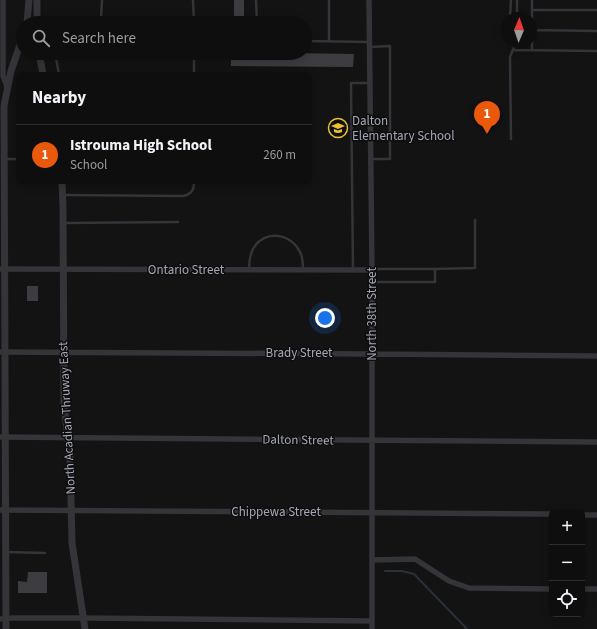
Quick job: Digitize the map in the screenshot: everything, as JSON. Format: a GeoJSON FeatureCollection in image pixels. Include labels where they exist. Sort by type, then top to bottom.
{"type":"FeatureCollection","features":[{"type":"Feature","properties":{"kind":"street"},"geometry":{"type":"LineString","coordinates":[[3,0],[1,29],[5,159],[2,191],[3,510],[6,552],[3,619],[6,629]]}},
{"type":"Feature","properties":{"kind":"street"},"geometry":{"type":"LineString","coordinates":[[28,16],[29,0]]}},
{"type":"Feature","properties":{"kind":"street"},"geometry":{"type":"LineString","coordinates":[[37,0],[38,16]]}},
{"type":"Feature","properties":{"kind":"street","name":"North 38th Street"},"geometry":{"type":"LineString","coordinates":[[369,0],[372,270],[372,629]]}},
{"type":"Feature","properties":{"kind":"street"},"geometry":{"type":"LineString","coordinates":[[4,91],[16,54]]}},
{"type":"Feature","properties":{"kind":"street"},"geometry":{"type":"LineString","coordinates":[[40,60],[43,72]]}},
{"type":"Feature","properties":{"kind":"street","name":"North Acadian Thruway East"},"geometry":{"type":"LineString","coordinates":[[62,184],[64,405],[70,468],[73,549],[85,629]]}},
{"type":"Feature","properties":{"kind":"street","name":"Ontario Street"},"geometry":{"type":"LineString","coordinates":[[3,269],[372,270]]}},
{"type":"Feature","properties":{"kind":"street","name":"Brady Street"},"geometry":{"type":"LineString","coordinates":[[3,353],[597,356]]}},
{"type":"Feature","properties":{"kind":"street","name":"Dalton Street"},"geometry":{"type":"LineString","coordinates":[[3,437],[597,442]]}},
{"type":"Feature","properties":{"kind":"street","name":"Chippewa Street"},"geometry":{"type":"LineString","coordinates":[[3,510],[549,514]]}},
{"type":"Feature","properties":{"kind":"street"},"geometry":{"type":"LineString","coordinates":[[585,515],[597,515]]}},
{"type":"Feature","properties":{"kind":"street"},"geometry":{"type":"LineString","coordinates":[[373,560],[415,559],[449,581],[469,588],[549,589]]}},
{"type":"Feature","properties":{"kind":"street"},"geometry":{"type":"LineString","coordinates":[[585,589],[597,589]]}},
{"type":"Feature","properties":{"kind":"street"},"geometry":{"type":"LineString","coordinates":[[3,619],[83,618],[372,621]]}},
{"type":"Feature","properties":{"kind":"lane"},"geometry":{"type":"LineString","coordinates":[[102,0],[102,16]]}},
{"type":"Feature","properties":{"kind":"lane"},"geometry":{"type":"LineString","coordinates":[[193,0],[194,16]]}},
{"type":"Feature","properties":{"kind":"lane"},"geometry":{"type":"LineString","coordinates":[[256,0],[256,16]]}},
{"type":"Feature","properties":{"kind":"lane"},"geometry":{"type":"LineString","coordinates":[[329,0],[329,42]]}},
{"type":"Feature","properties":{"kind":"lane"},"geometry":{"type":"LineString","coordinates":[[510,12],[511,0]]}},
{"type":"Feature","properties":{"kind":"lane"},"geometry":{"type":"LineString","coordinates":[[517,0],[518,12]]}},
{"type":"Feature","properties":{"kind":"lane"},"geometry":{"type":"LineString","coordinates":[[532,0],[532,10],[597,10]]}},
{"type":"Feature","properties":{"kind":"lane"},"geometry":{"type":"LineString","coordinates":[[537,30],[597,30]]}},
{"type":"Feature","properties":{"kind":"lane"},"geometry":{"type":"LineString","coordinates":[[312,41],[390,46],[390,159],[371,159]]}},
{"type":"Feature","properties":{"kind":"lane"},"geometry":{"type":"LineString","coordinates":[[511,139],[510,57],[513,49],[597,51]]}},
{"type":"Feature","properties":{"kind":"lane"},"geometry":{"type":"LineString","coordinates":[[56,60],[59,72]]}},
{"type":"Feature","properties":{"kind":"lane"},"geometry":{"type":"LineString","coordinates":[[194,60],[194,72]]}},
{"type":"Feature","properties":{"kind":"lane"},"geometry":{"type":"LineString","coordinates":[[353,270],[351,83],[370,83]]}},
{"type":"Feature","properties":{"kind":"lane"},"geometry":{"type":"LineString","coordinates":[[5,159],[16,159]]}},
{"type":"Feature","properties":{"kind":"lane"},"geometry":{"type":"LineString","coordinates":[[62,195],[183,196],[192,192],[194,184]]}},
{"type":"Feature","properties":{"kind":"lane"},"geometry":{"type":"LineString","coordinates":[[372,270],[475,268],[475,220]]}},
{"type":"Feature","properties":{"kind":"lane"},"geometry":{"type":"LineString","coordinates":[[63,223],[178,222]]}},
{"type":"Feature","properties":{"kind":"lane"},"geometry":{"type":"LineString","coordinates":[[249,270],[250,256],[253,248],[258,242],[264,238],[279,235],[288,238],[296,244],[301,253],[303,270]]}},
{"type":"Feature","properties":{"kind":"lane"},"geometry":{"type":"LineString","coordinates":[[372,282],[435,282],[435,269]]}},
{"type":"Feature","properties":{"kind":"lane"},"geometry":{"type":"LineString","coordinates":[[6,552],[44,553]]}},
{"type":"Feature","properties":{"kind":"building"},"geometry":{"type":"Polygon","coordinates":[[[234,0],[244,0],[244,16],[234,16],[234,0]]]}},
{"type":"Feature","properties":{"kind":"building"},"geometry":{"type":"Polygon","coordinates":[[[312,53],[354,54],[353,67],[231,66],[231,60],[312,60],[312,53]]]}},
{"type":"Feature","properties":{"kind":"building"},"geometry":{"type":"Polygon","coordinates":[[[27,286],[38,286],[38,301],[27,301],[27,286]]]}},
{"type":"Feature","properties":{"kind":"building"},"geometry":{"type":"Polygon","coordinates":[[[28,572],[47,572],[47,593],[18,593],[18,581],[27,582],[28,572]]]}},
{"type":"Feature","properties":{"kind":"waterway"},"geometry":{"type":"LineString","coordinates":[[385,571],[402,571],[414,574],[467,629]]}},
{"type":"Feature","properties":{"kind":"place","name":"Dalton Elementary School"},"geometry":{"type":"Point","coordinates":[338,128]}},
{"type":"Feature","properties":{"kind":"place","name":"Istrouma High School"},"geometry":{"type":"Point","coordinates":[487,134]}}]}
